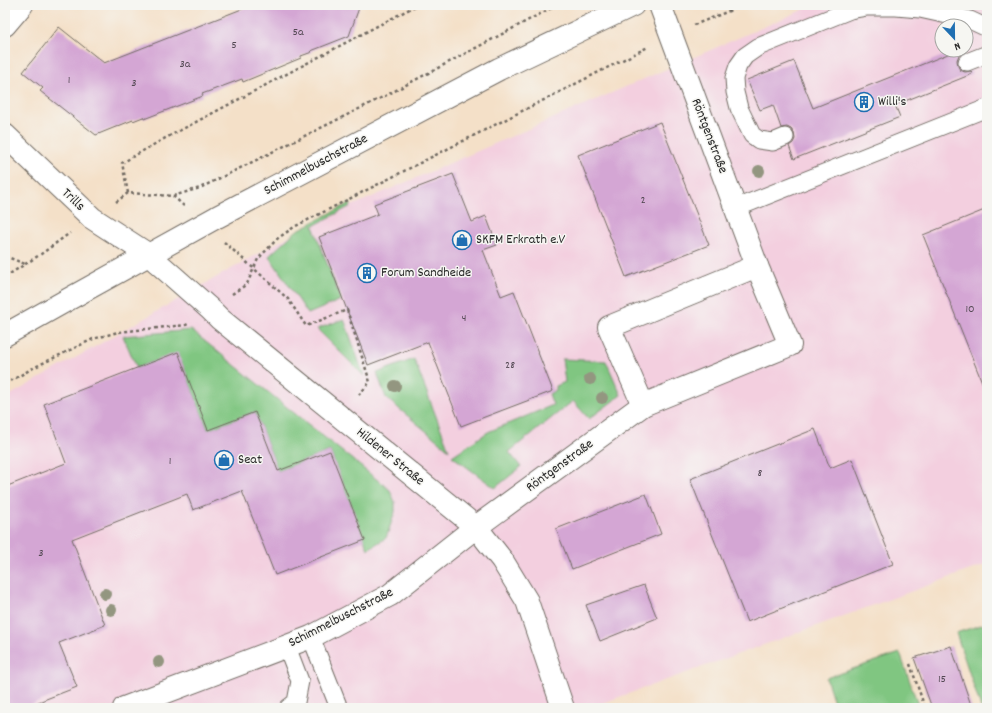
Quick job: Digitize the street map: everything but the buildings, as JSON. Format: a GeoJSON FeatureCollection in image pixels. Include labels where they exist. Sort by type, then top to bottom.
{"type":"FeatureCollection","features":[{"type":"Feature","properties":{"kind":"street"},"geometry":{"type":"LineString","coordinates":[[5,25],[22,5]]}},
{"type":"Feature","properties":{"kind":"street","name":"Schimmelbuschstraße"},"geometry":{"type":"LineString","coordinates":[[5,335],[204,224],[499,69],[633,5]]}},
{"type":"Feature","properties":{"kind":"street","name":"Röntgenstraße"},"geometry":{"type":"LineString","coordinates":[[476,527],[643,405],[790,345],[757,266],[660,5]]}},
{"type":"Feature","properties":{"kind":"street","name":"Trills"},"geometry":{"type":"LineString","coordinates":[[5,136],[92,218],[149,256]]}},
{"type":"Feature","properties":{"kind":"street","name":"Hildener Straße"},"geometry":{"type":"LineString","coordinates":[[149,256],[220,319],[476,527],[502,560],[527,601],[564,708]]}},
{"type":"Feature","properties":{"kind":"street"},"geometry":{"type":"LineString","coordinates":[[643,405],[609,327],[757,266]]}},
{"type":"Feature","properties":{"kind":"street","name":"Schimmelbuschstraße"},"geometry":{"type":"LineString","coordinates":[[124,708],[311,637],[390,595],[476,527]]}},
{"type":"Feature","properties":{"kind":"lane"},"geometry":{"type":"LineString","coordinates":[[785,137],[773,142],[759,140],[752,135],[739,108],[734,92],[734,78],[738,66],[745,56],[758,47],[850,10],[867,7],[920,9],[970,20],[987,28]]}},
{"type":"Feature","properties":{"kind":"lane"},"geometry":{"type":"LineString","coordinates":[[967,62],[987,55]]}},
{"type":"Feature","properties":{"kind":"lane"},"geometry":{"type":"LineString","coordinates":[[736,208],[987,108]]}},
{"type":"Feature","properties":{"kind":"lane"},"geometry":{"type":"LineString","coordinates":[[311,637],[339,708]]}},
{"type":"Feature","properties":{"kind":"lane"},"geometry":{"type":"LineString","coordinates":[[287,647],[300,681],[296,702],[288,708]]}},
{"type":"Feature","properties":{"kind":"path"},"geometry":{"type":"LineString","coordinates":[[128,193],[122,163],[160,141],[417,5]]}},
{"type":"Feature","properties":{"kind":"path"},"geometry":{"type":"LineString","coordinates":[[340,416],[370,382],[347,310],[306,326],[288,299],[173,196],[200,188],[385,96],[557,5]]}},
{"type":"Feature","properties":{"kind":"path"},"geometry":{"type":"LineString","coordinates":[[247,284],[258,259],[277,239],[294,228],[671,35],[744,5]]}},
{"type":"Feature","properties":{"kind":"path"},"geometry":{"type":"LineString","coordinates":[[5,256],[25,264]]}},
{"type":"Feature","properties":{"kind":"path"},"geometry":{"type":"LineString","coordinates":[[5,384],[35,367],[93,339],[118,332],[186,325]]}},
{"type":"Feature","properties":{"kind":"path"},"geometry":{"type":"LineString","coordinates":[[910,664],[925,708]]}},
{"type":"Feature","properties":{"kind":"shaded area"},"geometry":{"type":"Polygon","coordinates":[[[814,5],[987,5],[987,564],[589,708],[5,708],[5,398],[310,224],[814,5]]]}},
{"type":"Feature","properties":{"kind":"green space"},"geometry":{"type":"Polygon","coordinates":[[[350,203],[351,206],[313,226],[341,300],[308,314],[269,256],[296,231],[350,203]]]}},
{"type":"Feature","properties":{"kind":"green space"},"geometry":{"type":"Polygon","coordinates":[[[344,319],[364,376],[317,329],[344,319]]]}},
{"type":"Feature","properties":{"kind":"green space"},"geometry":{"type":"Polygon","coordinates":[[[191,330],[390,490],[395,502],[395,512],[386,538],[368,549],[330,451],[278,471],[255,412],[208,430],[178,353],[137,368],[123,336],[191,330]]]}},
{"type":"Feature","properties":{"kind":"green space"},"geometry":{"type":"Polygon","coordinates":[[[414,359],[449,450],[386,398],[377,373],[414,359]]]}},
{"type":"Feature","properties":{"kind":"green space"},"geometry":{"type":"Polygon","coordinates":[[[562,359],[606,361],[621,395],[589,419],[573,401],[509,452],[521,467],[495,488],[452,456],[488,432],[553,405],[549,394],[556,390],[556,386],[565,382],[562,359]]]}},
{"type":"Feature","properties":{"kind":"green space"},"geometry":{"type":"Polygon","coordinates":[[[987,623],[987,708],[981,708],[956,633],[987,623]]]}},
{"type":"Feature","properties":{"kind":"green space"},"geometry":{"type":"Polygon","coordinates":[[[900,653],[919,708],[836,708],[826,678],[900,653]]]}},
{"type":"Feature","properties":{"kind":"place","name":"Willi's"},"geometry":{"type":"Point","coordinates":[864,102]}},
{"type":"Feature","properties":{"kind":"place","name":"SKFM Erkrath e.V"},"geometry":{"type":"Point","coordinates":[462,240]}},
{"type":"Feature","properties":{"kind":"place","name":"Forum Sandheide"},"geometry":{"type":"Point","coordinates":[367,273]}},
{"type":"Feature","properties":{"kind":"place","name":"Seat"},"geometry":{"type":"Point","coordinates":[224,460]}}]}
